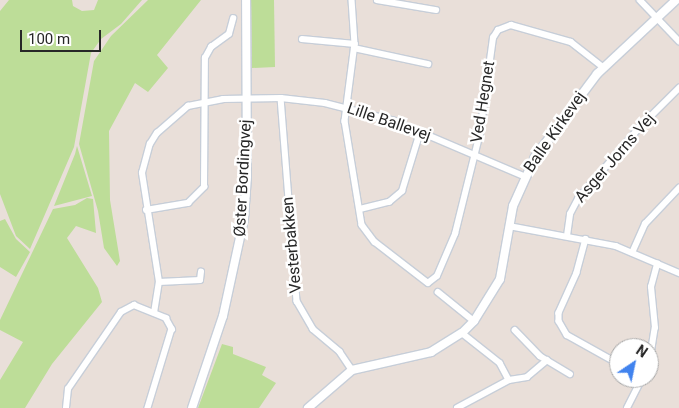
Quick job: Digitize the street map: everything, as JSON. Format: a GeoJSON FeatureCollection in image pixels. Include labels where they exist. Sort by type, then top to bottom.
{"type":"FeatureCollection","features":[{"type":"Feature","properties":{"kind":"street","name":"Øster Bordingvej"},"geometry":{"type":"LineString","coordinates":[[192,408],[223,316],[237,257],[247,176],[246,0]]}},
{"type":"Feature","properties":{"kind":"street"},"geometry":{"type":"LineString","coordinates":[[352,0],[354,46],[346,107],[360,209],[389,202],[402,191],[420,132]]}},
{"type":"Feature","properties":{"kind":"street"},"geometry":{"type":"LineString","coordinates":[[377,0],[436,10]]}},
{"type":"Feature","properties":{"kind":"street"},"geometry":{"type":"LineString","coordinates":[[640,0],[679,41]]}},
{"type":"Feature","properties":{"kind":"street","name":"Balle Kirkevej"},"geometry":{"type":"LineString","coordinates":[[308,408],[352,370],[378,362],[431,352],[462,333],[474,321],[500,279],[509,226],[524,176],[603,68],[676,0]]}},
{"type":"Feature","properties":{"kind":"street"},"geometry":{"type":"LineString","coordinates":[[146,210],[188,203],[201,193],[205,180],[204,58],[211,47],[230,34],[233,19]]}},
{"type":"Feature","properties":{"kind":"street","name":"Ved Hegnet"},"geometry":{"type":"LineString","coordinates":[[360,209],[367,234],[428,283],[436,276],[454,234],[475,155],[493,38],[500,28],[513,25],[571,42],[603,68]]}},
{"type":"Feature","properties":{"kind":"street"},"geometry":{"type":"LineString","coordinates":[[302,40],[354,46],[428,64]]}},
{"type":"Feature","properties":{"kind":"street","name":"Asger Jorns Vej"},"geometry":{"type":"LineString","coordinates":[[567,236],[570,214],[578,200],[639,128],[679,88]]}},
{"type":"Feature","properties":{"kind":"street","name":"Lille Ballevej"},"geometry":{"type":"LineString","coordinates":[[205,100],[281,98],[346,107],[420,132],[524,176]]}},
{"type":"Feature","properties":{"kind":"street","name":"Vesterbakken"},"geometry":{"type":"LineString","coordinates":[[281,98],[296,301],[313,329],[340,352],[352,370]]}},
{"type":"Feature","properties":{"kind":"street"},"geometry":{"type":"LineString","coordinates":[[154,312],[159,282],[146,210],[142,173],[150,144],[175,114],[205,100]]}},
{"type":"Feature","properties":{"kind":"street"},"geometry":{"type":"LineString","coordinates":[[632,253],[645,224],[679,188]]}},
{"type":"Feature","properties":{"kind":"street"},"geometry":{"type":"LineString","coordinates":[[509,226],[586,239],[632,253],[679,273]]}},
{"type":"Feature","properties":{"kind":"street"},"geometry":{"type":"LineString","coordinates":[[586,239],[577,273],[558,313],[559,321],[567,335],[609,358]]}},
{"type":"Feature","properties":{"kind":"street"},"geometry":{"type":"LineString","coordinates":[[653,338],[655,328],[651,287],[657,264]]}},
{"type":"Feature","properties":{"kind":"street"},"geometry":{"type":"LineString","coordinates":[[159,282],[200,280],[201,272]]}},
{"type":"Feature","properties":{"kind":"street"},"geometry":{"type":"LineString","coordinates":[[438,292],[474,321]]}},
{"type":"Feature","properties":{"kind":"street"},"geometry":{"type":"LineString","coordinates":[[66,408],[68,389],[121,312],[134,305],[154,312],[170,323],[172,335],[148,408]]}},
{"type":"Feature","properties":{"kind":"street"},"geometry":{"type":"LineString","coordinates":[[516,330],[547,360],[570,374]]}},
{"type":"Feature","properties":{"kind":"street"},"geometry":{"type":"LineString","coordinates":[[462,333],[500,363],[509,380]]}},
{"type":"Feature","properties":{"kind":"street"},"geometry":{"type":"LineString","coordinates":[[457,408],[509,380],[527,377],[547,360]]}},
{"type":"Feature","properties":{"kind":"street"},"geometry":{"type":"LineString","coordinates":[[627,408],[637,388]]}},
{"type":"Feature","properties":{"kind":"green space"},"geometry":{"type":"Polygon","coordinates":[[[9,0],[72,0],[73,6],[82,11],[94,10],[98,0],[142,0],[121,24],[101,39],[91,53],[74,147],[30,249],[16,236],[0,194],[0,11],[9,0]]]}},
{"type":"Feature","properties":{"kind":"green space"},"geometry":{"type":"Polygon","coordinates":[[[148,0],[201,0],[157,55],[168,68],[148,92],[135,83],[109,131],[110,200],[120,261],[117,266],[104,248],[98,211],[79,144],[94,61],[111,36],[148,0]]]}},
{"type":"Feature","properties":{"kind":"green space"},"geometry":{"type":"Polygon","coordinates":[[[251,0],[274,0],[275,67],[252,68],[251,0]]]}},
{"type":"Feature","properties":{"kind":"green space"},"geometry":{"type":"Polygon","coordinates":[[[77,146],[92,196],[54,206],[75,154],[77,146]]]}},
{"type":"Feature","properties":{"kind":"green space"},"geometry":{"type":"Polygon","coordinates":[[[87,198],[93,199],[96,233],[76,226],[67,238],[98,288],[102,302],[52,364],[25,408],[0,408],[0,380],[23,342],[0,330],[0,320],[53,209],[75,205],[87,198]]]}},
{"type":"Feature","properties":{"kind":"green space"},"geometry":{"type":"Polygon","coordinates":[[[5,219],[16,239],[30,252],[16,277],[0,267],[0,221],[5,219]]]}},
{"type":"Feature","properties":{"kind":"green space"},"geometry":{"type":"Polygon","coordinates":[[[222,344],[233,347],[233,354],[266,367],[262,375],[276,383],[259,408],[198,408],[222,344]]]}}]}
